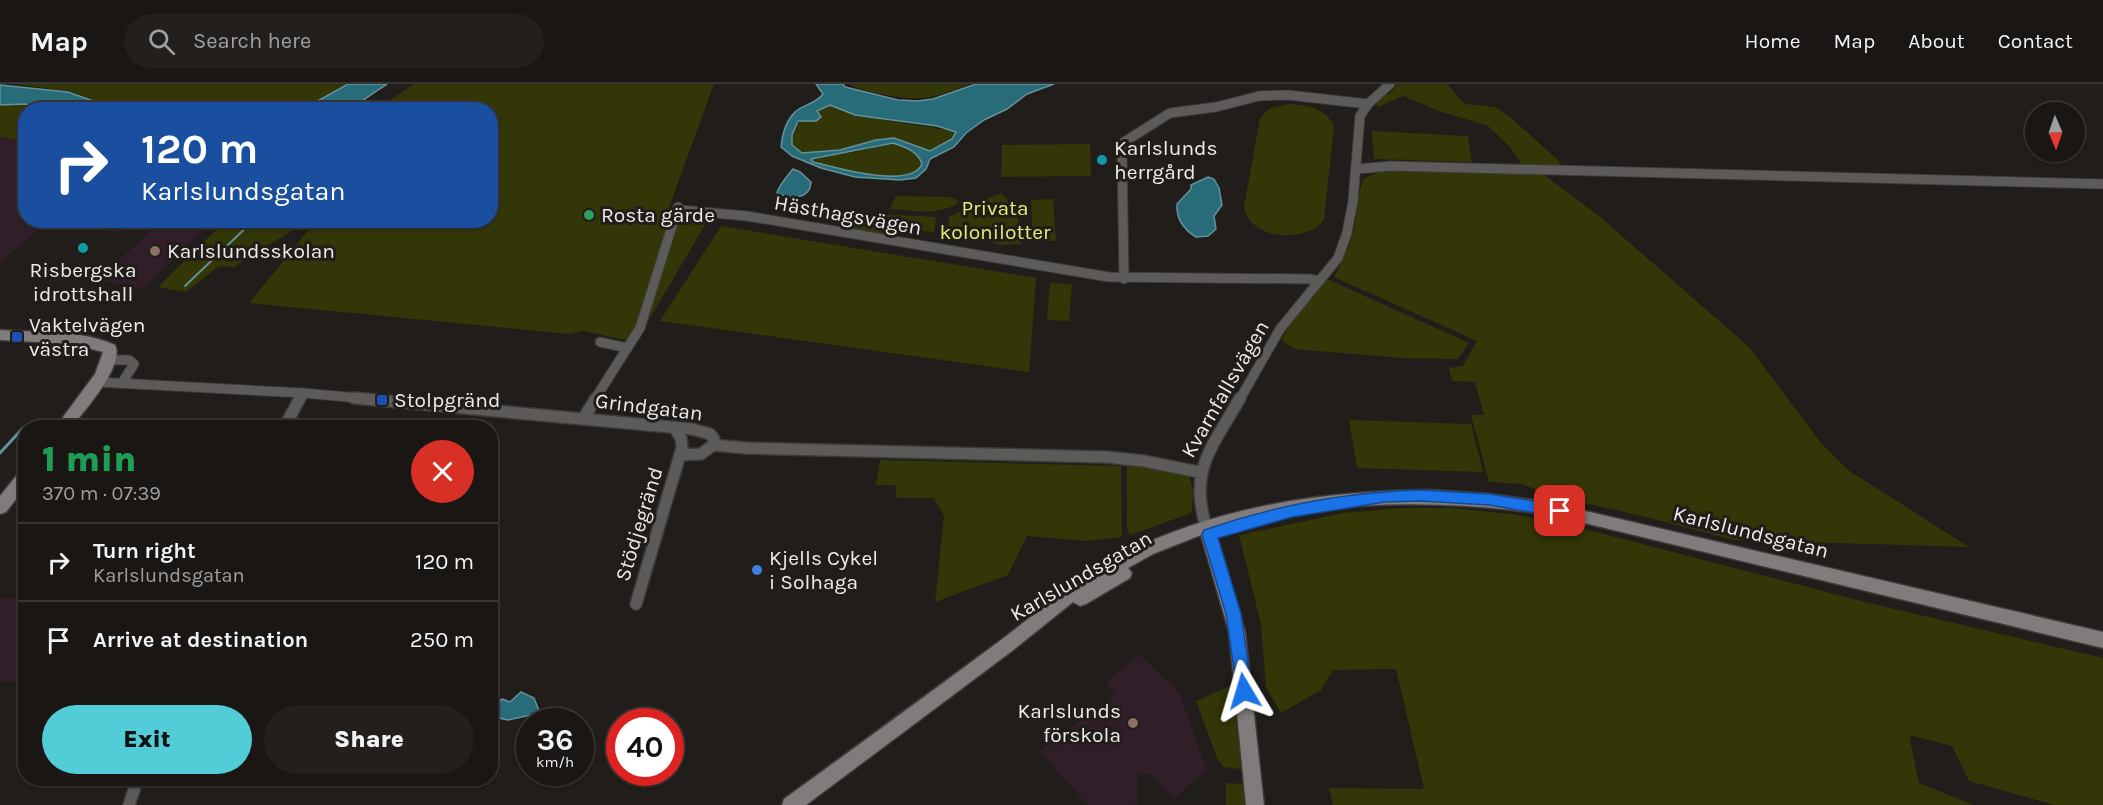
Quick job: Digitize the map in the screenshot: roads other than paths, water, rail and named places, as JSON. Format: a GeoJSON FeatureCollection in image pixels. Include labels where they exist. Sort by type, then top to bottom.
{"type":"FeatureCollection","features":[{"type":"Feature","properties":{"kind":"main road"},"geometry":{"type":"LineString","coordinates":[[0,335],[61,344],[86,342],[110,349],[110,360],[98,382],[68,420]]}},
{"type":"Feature","properties":{"kind":"main road"},"geometry":{"type":"LineString","coordinates":[[0,508],[18,484]]}},
{"type":"Feature","properties":{"kind":"main road","name":"Karlslundsgatan"},"geometry":{"type":"LineString","coordinates":[[791,805],[1096,577],[1168,540],[1292,512],[1385,497],[1489,499],[1547,508],[2103,640]]}},
{"type":"Feature","properties":{"kind":"main road"},"geometry":{"type":"LineString","coordinates":[[1208,530],[1237,632],[1255,805]]}},
{"type":"Feature","properties":{"kind":"street","name":"Kvarnfallsvägen"},"geometry":{"type":"LineString","coordinates":[[1208,530],[1200,504],[1199,472],[1280,329],[1338,258],[1347,233],[1353,201],[1359,120],[1368,104],[1390,84]]}},
{"type":"Feature","properties":{"kind":"street"},"geometry":{"type":"LineString","coordinates":[[1124,279],[1122,154],[1124,142],[1170,113],[1216,107],[1258,96],[1288,95],[1368,104]]}},
{"type":"Feature","properties":{"kind":"street"},"geometry":{"type":"LineString","coordinates":[[1357,169],[1391,166],[2103,184]]}},
{"type":"Feature","properties":{"kind":"street","name":"Hästhagsvägen"},"geometry":{"type":"LineString","coordinates":[[627,348],[642,322],[678,207],[680,210],[747,216],[1124,279],[1310,279],[1319,281]]}},
{"type":"Feature","properties":{"kind":"street"},"geometry":{"type":"LineString","coordinates":[[583,419],[627,348],[600,342]]}},
{"type":"Feature","properties":{"kind":"street"},"geometry":{"type":"LineString","coordinates":[[110,360],[129,360],[134,364],[122,383]]}},
{"type":"Feature","properties":{"kind":"street","name":"Grindgatan"},"geometry":{"type":"LineString","coordinates":[[98,382],[303,393],[674,427],[710,434],[714,439],[713,445],[746,448],[1106,458],[1144,461],[1199,472]]}},
{"type":"Feature","properties":{"kind":"street"},"geometry":{"type":"LineString","coordinates":[[288,420],[303,393]]}},
{"type":"Feature","properties":{"kind":"street","name":"Stödjegränd"},"geometry":{"type":"LineString","coordinates":[[636,604],[680,455],[682,442],[674,427]]}},
{"type":"Feature","properties":{"kind":"street","name":"Stödjegränd"},"geometry":{"type":"LineString","coordinates":[[680,455],[701,454],[713,445]]}},
{"type":"Feature","properties":{"kind":"street"},"geometry":{"type":"LineString","coordinates":[[129,805],[135,787]]}},
{"type":"Feature","properties":{"kind":"water"},"geometry":{"type":"Polygon","coordinates":[[[348,84],[387,84],[360,102],[316,102],[348,84]]]}},
{"type":"Feature","properties":{"kind":"water"},"geometry":{"type":"Polygon","coordinates":[[[816,84],[843,84],[845,87],[898,100],[918,101],[933,99],[976,84],[1054,84],[1027,94],[1007,109],[984,120],[966,133],[954,147],[930,159],[926,169],[916,178],[900,180],[855,177],[821,168],[792,156],[781,147],[785,128],[795,112],[817,100],[823,94],[816,84]],[[830,105],[817,111],[821,117],[816,121],[798,121],[792,135],[792,145],[802,153],[840,150],[876,140],[894,138],[930,151],[952,139],[956,132],[937,126],[855,115],[830,105]],[[893,143],[811,159],[813,162],[872,175],[903,175],[915,172],[922,164],[917,156],[893,143]]]}},
{"type":"Feature","properties":{"kind":"water"},"geometry":{"type":"Polygon","coordinates":[[[0,85],[68,92],[96,102],[18,102],[18,104],[0,105],[0,85]]]}},
{"type":"Feature","properties":{"kind":"water"},"geometry":{"type":"Polygon","coordinates":[[[793,169],[811,182],[810,188],[803,195],[793,197],[777,193],[781,184],[793,169]]]}},
{"type":"Feature","properties":{"kind":"water"},"geometry":{"type":"Polygon","coordinates":[[[1208,177],[1214,179],[1219,188],[1222,205],[1214,216],[1216,229],[1208,236],[1196,237],[1181,223],[1177,204],[1191,189],[1191,185],[1208,177]]]}},
{"type":"Feature","properties":{"kind":"water"},"geometry":{"type":"Polygon","coordinates":[[[521,692],[534,698],[538,708],[516,708],[516,718],[508,720],[499,718],[498,704],[502,699],[510,702],[521,692]]]}},
{"type":"Feature","properties":{"kind":"waterway"},"geometry":{"type":"LineString","coordinates":[[185,286],[246,228]]}},
{"type":"Feature","properties":{"kind":"waterway"},"geometry":{"type":"LineString","coordinates":[[0,453],[18,433]]}},
{"type":"Feature","properties":{"kind":"place","name":"Karlslunds herrgård"},"geometry":{"type":"Point","coordinates":[1102,160]}},
{"type":"Feature","properties":{"kind":"place","name":"Rosta gärde"},"geometry":{"type":"Point","coordinates":[589,215]}},
{"type":"Feature","properties":{"kind":"place","name":"Risbergska idrottshall"},"geometry":{"type":"Point","coordinates":[83,248]}},
{"type":"Feature","properties":{"kind":"place","name":"Karlslundsskolan"},"geometry":{"type":"Point","coordinates":[155,251]}},
{"type":"Feature","properties":{"kind":"place","name":"Vaktelvägen västra"},"geometry":{"type":"Point","coordinates":[17,337]}},
{"type":"Feature","properties":{"kind":"place","name":"Stolpgränd"},"geometry":{"type":"Point","coordinates":[382,400]}},
{"type":"Feature","properties":{"kind":"place","name":"Kjells Cykel i Solhaga"},"geometry":{"type":"Point","coordinates":[757,570]}},
{"type":"Feature","properties":{"kind":"place","name":"Karlslunds förskola"},"geometry":{"type":"Point","coordinates":[1133,723]}},
{"type":"Feature","properties":{"kind":"park label","name":"Privata kolonilotter"},"geometry":{"type":"Point","coordinates":[995,220]}}]}
